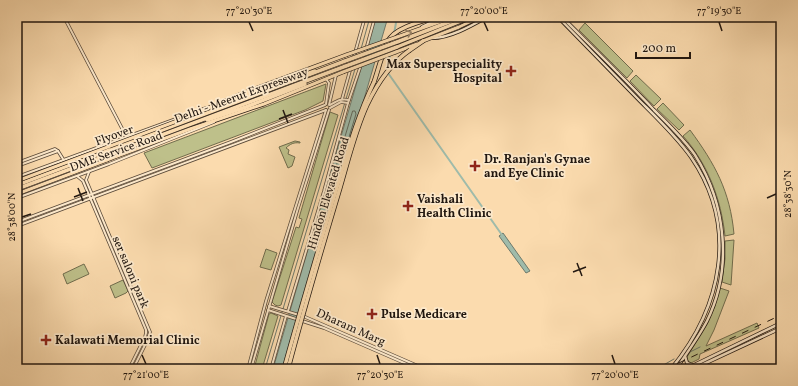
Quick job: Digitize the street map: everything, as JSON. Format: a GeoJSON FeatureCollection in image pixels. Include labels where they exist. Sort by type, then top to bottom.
{"type":"FeatureCollection","features":[{"type":"Feature","properties":{"kind":"highway","name":"Hindon Elevated Road"},"geometry":{"type":"LineString","coordinates":[[284,369],[308,283],[357,121],[391,37],[398,31],[428,20],[445,17]]}},
{"type":"Feature","properties":{"kind":"highway","name":"Flyover"},"geometry":{"type":"LineString","coordinates":[[17,181],[185,118],[217,104],[453,17]]}},
{"type":"Feature","properties":{"kind":"highway","name":"Delhi - Meerut Expressway"},"geometry":{"type":"LineString","coordinates":[[17,185],[105,154],[111,154],[189,127],[346,66],[462,17]]}},
{"type":"Feature","properties":{"kind":"highway","name":"Delhi - Meerut Expressway"},"geometry":{"type":"LineString","coordinates":[[111,154],[200,116],[345,61],[471,17]]}},
{"type":"Feature","properties":{"kind":"highway"},"geometry":{"type":"LineString","coordinates":[[189,127],[221,119],[423,42],[480,17]]}},
{"type":"Feature","properties":{"kind":"highway","name":"Hindon Elevated Road"},"geometry":{"type":"LineString","coordinates":[[288,369],[325,237],[363,114],[383,78],[400,58],[423,42]]}},
{"type":"Feature","properties":{"kind":"highway"},"geometry":{"type":"LineString","coordinates":[[200,116],[260,89],[315,70],[329,67]]}},
{"type":"Feature","properties":{"kind":"highway"},"geometry":{"type":"LineString","coordinates":[[189,127],[266,101],[320,76]]}},
{"type":"Feature","properties":{"kind":"highway","name":"Delhi - Meerut Expressway"},"geometry":{"type":"LineString","coordinates":[[17,190],[105,154]]}},
{"type":"Feature","properties":{"kind":"highway"},"geometry":{"type":"LineString","coordinates":[[17,194],[111,154]]}},
{"type":"Feature","properties":{"kind":"main road"},"geometry":{"type":"LineString","coordinates":[[420,28],[445,17]]}},
{"type":"Feature","properties":{"kind":"main road"},"geometry":{"type":"LineString","coordinates":[[430,38],[440,38],[470,26],[487,17]]}},
{"type":"Feature","properties":{"kind":"main road"},"geometry":{"type":"LineString","coordinates":[[558,17],[664,125],[691,158],[706,184],[716,218],[720,247],[718,267],[713,293],[704,318],[673,369]]}},
{"type":"Feature","properties":{"kind":"main road"},"geometry":{"type":"LineString","coordinates":[[562,17],[644,99],[694,154],[706,176],[720,217],[723,239],[722,268],[719,285],[708,320],[685,356],[673,369]]}},
{"type":"Feature","properties":{"kind":"main road"},"geometry":{"type":"LineString","coordinates":[[718,267],[722,268]]}},
{"type":"Feature","properties":{"kind":"main road"},"geometry":{"type":"LineString","coordinates":[[686,369],[781,323]]}},
{"type":"Feature","properties":{"kind":"main road"},"geometry":{"type":"LineString","coordinates":[[693,369],[781,328]]}},
{"type":"Feature","properties":{"kind":"main road"},"geometry":{"type":"LineString","coordinates":[[756,335],[756,340]]}},
{"type":"Feature","properties":{"kind":"main road"},"geometry":{"type":"LineString","coordinates":[[749,339],[756,340]]}},
{"type":"Feature","properties":{"kind":"main road"},"geometry":{"type":"LineString","coordinates":[[685,356],[687,363],[694,365]]}},
{"type":"Feature","properties":{"kind":"main road"},"geometry":{"type":"LineString","coordinates":[[701,365],[704,368]]}},
{"type":"Feature","properties":{"kind":"street"},"geometry":{"type":"LineString","coordinates":[[64,17],[126,136]]}},
{"type":"Feature","properties":{"kind":"street"},"geometry":{"type":"LineString","coordinates":[[343,100],[366,17]]}},
{"type":"Feature","properties":{"kind":"street"},"geometry":{"type":"LineString","coordinates":[[289,311],[324,191],[348,101],[375,17]]}},
{"type":"Feature","properties":{"kind":"street"},"geometry":{"type":"LineString","coordinates":[[251,369],[328,107],[336,74]]}},
{"type":"Feature","properties":{"kind":"street"},"geometry":{"type":"LineString","coordinates":[[248,369],[266,301],[328,107],[329,83],[327,79],[324,79]]}},
{"type":"Feature","properties":{"kind":"street"},"geometry":{"type":"LineString","coordinates":[[17,226],[232,146],[343,100],[348,101]]}},
{"type":"Feature","properties":{"kind":"street","name":"DME Service Road"},"geometry":{"type":"LineString","coordinates":[[17,177],[217,104]]}},
{"type":"Feature","properties":{"kind":"street"},"geometry":{"type":"LineString","coordinates":[[17,222],[328,107]]}},
{"type":"Feature","properties":{"kind":"street","name":"DME Service Road"},"geometry":{"type":"LineString","coordinates":[[17,198],[221,119]]}},
{"type":"Feature","properties":{"kind":"street"},"geometry":{"type":"LineString","coordinates":[[106,144],[113,162]]}},
{"type":"Feature","properties":{"kind":"street"},"geometry":{"type":"LineString","coordinates":[[17,164],[57,150],[63,159]]}},
{"type":"Feature","properties":{"kind":"street"},"geometry":{"type":"LineString","coordinates":[[90,171],[86,180],[90,194],[93,197],[150,332],[148,340],[132,369]]}},
{"type":"Feature","properties":{"kind":"street","name":"ser saloni park"},"geometry":{"type":"LineString","coordinates":[[76,175],[83,181],[90,194],[90,198],[146,333],[129,369]]}},
{"type":"Feature","properties":{"kind":"street","name":"Dharam Marg"},"geometry":{"type":"LineString","coordinates":[[269,306],[305,317],[418,369]]}},
{"type":"Feature","properties":{"kind":"street"},"geometry":{"type":"LineString","coordinates":[[272,312],[274,307]]}},
{"type":"Feature","properties":{"kind":"street","name":"Dharam Marg"},"geometry":{"type":"LineString","coordinates":[[268,310],[324,328],[425,369]]}},
{"type":"Feature","properties":{"kind":"street"},"geometry":{"type":"LineString","coordinates":[[271,369],[287,316]]}},
{"type":"Feature","properties":{"kind":"green space"},"geometry":{"type":"Polygon","coordinates":[[[585,23],[633,71],[627,78],[579,30],[585,23]]]}},
{"type":"Feature","properties":{"kind":"green space"},"geometry":{"type":"Polygon","coordinates":[[[636,75],[661,99],[654,106],[630,81],[636,75]]]}},
{"type":"Feature","properties":{"kind":"green space"},"geometry":{"type":"Polygon","coordinates":[[[326,84],[323,101],[305,110],[152,168],[144,153],[326,84]]]}},
{"type":"Feature","properties":{"kind":"green space"},"geometry":{"type":"Polygon","coordinates":[[[663,103],[684,125],[679,130],[657,109],[663,103]]]}},
{"type":"Feature","properties":{"kind":"green space"},"geometry":{"type":"Polygon","coordinates":[[[330,112],[338,115],[281,305],[278,306],[272,302],[296,227],[299,228],[302,219],[299,218],[330,112]]]}},
{"type":"Feature","properties":{"kind":"green space"},"geometry":{"type":"Polygon","coordinates":[[[690,130],[707,155],[720,179],[729,204],[734,234],[725,236],[717,195],[712,183],[700,158],[683,136],[690,130]]]}},
{"type":"Feature","properties":{"kind":"green space"},"geometry":{"type":"Polygon","coordinates":[[[295,141],[300,143],[289,145],[286,148],[289,150],[288,154],[295,157],[292,166],[288,168],[279,147],[295,141]]]}},
{"type":"Feature","properties":{"kind":"green space"},"geometry":{"type":"Polygon","coordinates":[[[734,240],[731,285],[722,282],[725,259],[725,241],[734,240]]]}},
{"type":"Feature","properties":{"kind":"green space"},"geometry":{"type":"Polygon","coordinates":[[[266,249],[277,253],[271,270],[260,267],[266,249]]]}},
{"type":"Feature","properties":{"kind":"green space"},"geometry":{"type":"Polygon","coordinates":[[[84,264],[89,274],[67,284],[63,274],[84,264]]]}},
{"type":"Feature","properties":{"kind":"green space"},"geometry":{"type":"Polygon","coordinates":[[[123,280],[128,291],[115,298],[110,286],[123,280]]]}},
{"type":"Feature","properties":{"kind":"green space"},"geometry":{"type":"Polygon","coordinates":[[[720,288],[729,291],[714,330],[706,346],[757,323],[759,328],[700,354],[699,359],[691,363],[687,360],[687,357],[707,324],[720,288]]]}},
{"type":"Feature","properties":{"kind":"green space"},"geometry":{"type":"Polygon","coordinates":[[[271,313],[278,316],[262,369],[254,369],[269,314],[271,313]]]}},
{"type":"Feature","properties":{"kind":"water"},"geometry":{"type":"Polygon","coordinates":[[[376,17],[388,17],[285,369],[273,369],[376,17]]]}},
{"type":"Feature","properties":{"kind":"water"},"geometry":{"type":"Polygon","coordinates":[[[503,233],[530,271],[526,273],[499,236],[503,233]]]}},
{"type":"Feature","properties":{"kind":"waterway"},"geometry":{"type":"LineString","coordinates":[[361,49],[370,17]]}},
{"type":"Feature","properties":{"kind":"waterway"},"geometry":{"type":"LineString","coordinates":[[394,34],[397,17]]}},
{"type":"Feature","properties":{"kind":"waterway"},"geometry":{"type":"LineString","coordinates":[[390,54],[388,73],[502,235]]}},
{"type":"Feature","properties":{"kind":"waterway"},"geometry":{"type":"LineString","coordinates":[[265,369],[355,69]]}},
{"type":"Feature","properties":{"kind":"waterway"},"geometry":{"type":"LineString","coordinates":[[690,352],[700,347]]}},
{"type":"Feature","properties":{"kind":"waterway"},"geometry":{"type":"LineString","coordinates":[[658,369],[674,359]]}},
{"type":"Feature","properties":{"kind":"railway"},"geometry":{"type":"LineString","coordinates":[[666,369],[781,315]]}},
{"type":"Feature","properties":{"kind":"place","name":"Max Superspeciality Hospital"},"geometry":{"type":"Point","coordinates":[511,71]}},
{"type":"Feature","properties":{"kind":"place","name":"Dr. Ranjan's Gynae and Eye Clinic"},"geometry":{"type":"Point","coordinates":[475,166]}},
{"type":"Feature","properties":{"kind":"place","name":"Vaishali Health Clinic"},"geometry":{"type":"Point","coordinates":[408,206]}},
{"type":"Feature","properties":{"kind":"place","name":"Pulse Medicare"},"geometry":{"type":"Point","coordinates":[372,314]}},
{"type":"Feature","properties":{"kind":"place","name":"Kalawati Memorial Clinic"},"geometry":{"type":"Point","coordinates":[46,340]}}]}
